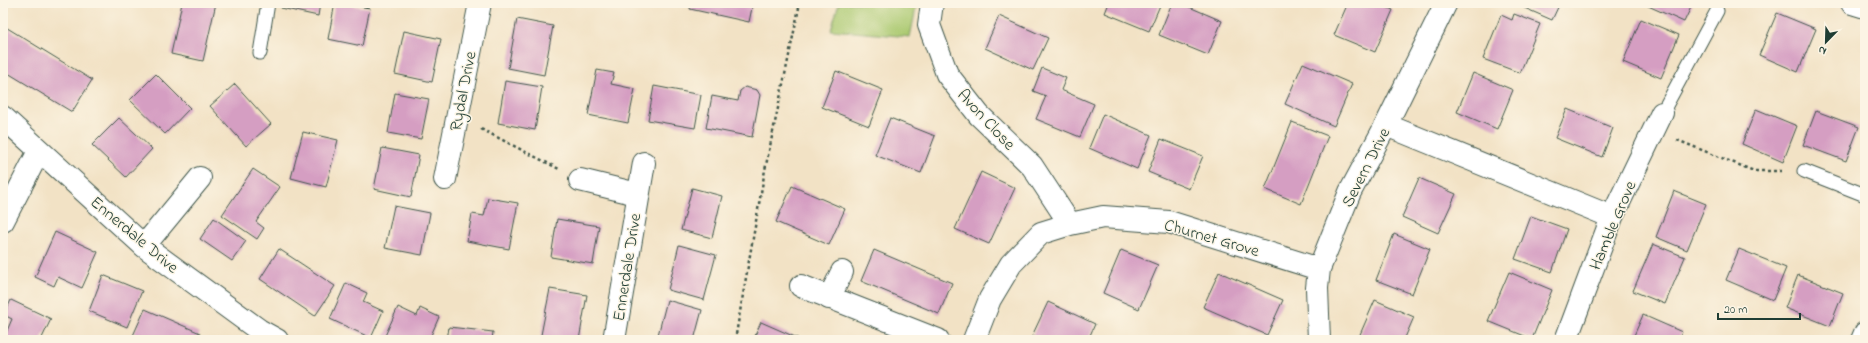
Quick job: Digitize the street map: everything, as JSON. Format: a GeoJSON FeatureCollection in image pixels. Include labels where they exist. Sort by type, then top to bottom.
{"type":"FeatureCollection","features":[{"type":"Feature","properties":{"kind":"street","name":"Rydal Drive"},"geometry":{"type":"LineString","coordinates":[[445,179],[480,3]]}},
{"type":"Feature","properties":{"kind":"street","name":"Avon Close"},"geometry":{"type":"LineString","coordinates":[[932,3],[929,25],[947,74],[979,115],[1032,166],[1070,224]]}},
{"type":"Feature","properties":{"kind":"street","name":"Severn Drive"},"geometry":{"type":"LineString","coordinates":[[1319,340],[1317,288],[1319,269],[1350,192],[1386,125],[1446,3]]}},
{"type":"Feature","properties":{"kind":"street","name":"Ennerdale Drive"},"geometry":{"type":"LineString","coordinates":[[3,117],[144,246],[259,330],[277,340]]}},
{"type":"Feature","properties":{"kind":"street","name":"Hamble Grove"},"geometry":{"type":"LineString","coordinates":[[1566,340],[1612,217],[1658,122]]}},
{"type":"Feature","properties":{"kind":"street"},"geometry":{"type":"LineString","coordinates":[[1386,125],[1612,217]]}},
{"type":"Feature","properties":{"kind":"street"},"geometry":{"type":"LineString","coordinates":[[3,221],[39,151]]}},
{"type":"Feature","properties":{"kind":"street","name":"Ennerdale Drive"},"geometry":{"type":"LineString","coordinates":[[614,340],[644,163]]}},
{"type":"Feature","properties":{"kind":"street"},"geometry":{"type":"LineString","coordinates":[[144,246],[200,178]]}},
{"type":"Feature","properties":{"kind":"street","name":"Ennerdale Drive"},"geometry":{"type":"LineString","coordinates":[[580,180],[638,194]]}},
{"type":"Feature","properties":{"kind":"street","name":"Churnet Grove"},"geometry":{"type":"LineString","coordinates":[[974,340],[990,299],[1011,264],[1041,233],[1070,224],[1103,217],[1168,222],[1319,269]]}},
{"type":"Feature","properties":{"kind":"street"},"geometry":{"type":"LineString","coordinates":[[830,298],[842,272]]}},
{"type":"Feature","properties":{"kind":"street"},"geometry":{"type":"LineString","coordinates":[[801,286],[938,340]]}},
{"type":"Feature","properties":{"kind":"street"},"geometry":{"type":"LineString","coordinates":[[1862,340],[1865,333]]}},
{"type":"Feature","properties":{"kind":"lane"},"geometry":{"type":"LineString","coordinates":[[260,54],[268,3]]}},
{"type":"Feature","properties":{"kind":"lane"},"geometry":{"type":"LineString","coordinates":[[1658,122],[1717,11]]}},
{"type":"Feature","properties":{"kind":"lane"},"geometry":{"type":"LineString","coordinates":[[1804,171],[1865,194]]}},
{"type":"Feature","properties":{"kind":"path"},"geometry":{"type":"LineString","coordinates":[[735,340],[765,170],[800,3]]}},
{"type":"Feature","properties":{"kind":"path"},"geometry":{"type":"LineString","coordinates":[[457,117],[519,147],[580,180]]}},
{"type":"Feature","properties":{"kind":"path"},"geometry":{"type":"LineString","coordinates":[[1658,122],[1754,171],[1804,171]]}},
{"type":"Feature","properties":{"kind":"green space"},"geometry":{"type":"Polygon","coordinates":[[[839,3],[917,3],[910,37],[831,30],[839,3]]]}},
{"type":"Feature","properties":{"kind":"building"},"geometry":{"type":"Polygon","coordinates":[[[182,3],[216,3],[203,61],[171,54],[182,3]]]}},
{"type":"Feature","properties":{"kind":"building"},"geometry":{"type":"Polygon","coordinates":[[[282,3],[320,3],[318,16],[281,8],[282,3]]]}},
{"type":"Feature","properties":{"kind":"building"},"geometry":{"type":"Polygon","coordinates":[[[335,3],[370,8],[362,46],[328,39],[335,3]]]}},
{"type":"Feature","properties":{"kind":"building"},"geometry":{"type":"Polygon","coordinates":[[[663,3],[675,3],[675,6],[663,3]]]}},
{"type":"Feature","properties":{"kind":"building"},"geometry":{"type":"Polygon","coordinates":[[[691,3],[753,3],[749,22],[690,9],[691,3]]]}},
{"type":"Feature","properties":{"kind":"building"},"geometry":{"type":"Polygon","coordinates":[[[1109,3],[1161,3],[1149,31],[1105,13],[1109,3]]]}},
{"type":"Feature","properties":{"kind":"building"},"geometry":{"type":"Polygon","coordinates":[[[1172,3],[1180,3],[1222,21],[1208,55],[1159,35],[1172,3]]]}},
{"type":"Feature","properties":{"kind":"building"},"geometry":{"type":"Polygon","coordinates":[[[1348,3],[1376,3],[1393,10],[1375,52],[1334,35],[1348,3]]]}},
{"type":"Feature","properties":{"kind":"building"},"geometry":{"type":"Polygon","coordinates":[[[1521,3],[1560,3],[1552,20],[1520,6],[1521,3]]]}},
{"type":"Feature","properties":{"kind":"building"},"geometry":{"type":"Polygon","coordinates":[[[1647,3],[1693,3],[1684,22],[1646,5],[1647,3]]]}},
{"type":"Feature","properties":{"kind":"building"},"geometry":{"type":"Polygon","coordinates":[[[1777,13],[1816,29],[1798,72],[1759,55],[1777,13]]]}},
{"type":"Feature","properties":{"kind":"building"},"geometry":{"type":"Polygon","coordinates":[[[1514,14],[1540,24],[1520,73],[1483,59],[1501,15],[1512,20],[1514,14]]]}},
{"type":"Feature","properties":{"kind":"building"},"geometry":{"type":"Polygon","coordinates":[[[999,16],[1048,38],[1033,70],[985,48],[999,16]]]}},
{"type":"Feature","properties":{"kind":"building"},"geometry":{"type":"Polygon","coordinates":[[[517,19],[553,26],[544,75],[508,68],[517,19]]]}},
{"type":"Feature","properties":{"kind":"building"},"geometry":{"type":"Polygon","coordinates":[[[1641,19],[1679,35],[1661,78],[1623,62],[1641,19]]]}},
{"type":"Feature","properties":{"kind":"building"},"geometry":{"type":"Polygon","coordinates":[[[4,26],[92,80],[72,112],[3,70],[4,26]]]}},
{"type":"Feature","properties":{"kind":"building"},"geometry":{"type":"Polygon","coordinates":[[[404,31],[441,39],[432,82],[395,74],[404,31]]]}},
{"type":"Feature","properties":{"kind":"building"},"geometry":{"type":"Polygon","coordinates":[[[1303,63],[1352,84],[1334,126],[1285,104],[1303,63]]]}},
{"type":"Feature","properties":{"kind":"building"},"geometry":{"type":"Polygon","coordinates":[[[1042,68],[1066,78],[1061,90],[1094,104],[1080,137],[1036,119],[1046,96],[1033,91],[1042,68]]]}},
{"type":"Feature","properties":{"kind":"building"},"geometry":{"type":"Polygon","coordinates":[[[597,70],[614,73],[611,84],[635,89],[628,123],[588,115],[597,70]]]}},
{"type":"Feature","properties":{"kind":"building"},"geometry":{"type":"Polygon","coordinates":[[[836,71],[883,90],[869,126],[822,107],[836,71]]]}},
{"type":"Feature","properties":{"kind":"building"},"geometry":{"type":"Polygon","coordinates":[[[1473,73],[1513,90],[1497,129],[1457,112],[1473,73]]]}},
{"type":"Feature","properties":{"kind":"building"},"geometry":{"type":"Polygon","coordinates":[[[156,74],[190,108],[165,134],[130,100],[156,74]]]}},
{"type":"Feature","properties":{"kind":"building"},"geometry":{"type":"Polygon","coordinates":[[[505,81],[542,87],[535,130],[498,123],[505,81]]]}},
{"type":"Feature","properties":{"kind":"building"},"geometry":{"type":"Polygon","coordinates":[[[235,84],[271,124],[246,146],[210,106],[235,84]]]}},
{"type":"Feature","properties":{"kind":"building"},"geometry":{"type":"Polygon","coordinates":[[[654,86],[701,95],[695,128],[648,120],[654,86]]]}},
{"type":"Feature","properties":{"kind":"building"},"geometry":{"type":"Polygon","coordinates":[[[745,87],[757,90],[760,95],[752,137],[706,128],[712,96],[738,101],[740,91],[745,87]]]}},
{"type":"Feature","properties":{"kind":"building"},"geometry":{"type":"Polygon","coordinates":[[[395,93],[429,99],[421,139],[388,133],[395,93]]]}},
{"type":"Feature","properties":{"kind":"building"},"geometry":{"type":"Polygon","coordinates":[[[1567,109],[1613,128],[1602,157],[1555,138],[1567,109]]]}},
{"type":"Feature","properties":{"kind":"building"},"geometry":{"type":"Polygon","coordinates":[[[1756,109],[1797,126],[1783,162],[1742,144],[1756,109]]]}},
{"type":"Feature","properties":{"kind":"building"},"geometry":{"type":"Polygon","coordinates":[[[1816,111],[1859,127],[1846,161],[1803,145],[1816,111]]]}},
{"type":"Feature","properties":{"kind":"building"},"geometry":{"type":"Polygon","coordinates":[[[1103,114],[1151,135],[1137,169],[1089,148],[1103,114]]]}},
{"type":"Feature","properties":{"kind":"building"},"geometry":{"type":"Polygon","coordinates":[[[119,118],[152,149],[126,177],[92,145],[119,118]]]}},
{"type":"Feature","properties":{"kind":"building"},"geometry":{"type":"Polygon","coordinates":[[[890,118],[935,136],[921,173],[875,155],[890,118]]]}},
{"type":"Feature","properties":{"kind":"building"},"geometry":{"type":"Polygon","coordinates":[[[1292,122],[1328,136],[1301,204],[1265,189],[1292,122]]]}},
{"type":"Feature","properties":{"kind":"building"},"geometry":{"type":"Polygon","coordinates":[[[303,132],[338,140],[326,187],[291,178],[303,132]]]}},
{"type":"Feature","properties":{"kind":"building"},"geometry":{"type":"Polygon","coordinates":[[[1161,139],[1203,156],[1189,189],[1148,172],[1161,139]]]}},
{"type":"Feature","properties":{"kind":"building"},"geometry":{"type":"Polygon","coordinates":[[[382,148],[419,155],[411,197],[374,189],[382,148]]]}},
{"type":"Feature","properties":{"kind":"building"},"geometry":{"type":"Polygon","coordinates":[[[253,169],[280,187],[256,222],[264,228],[257,239],[222,215],[253,169]]]}},
{"type":"Feature","properties":{"kind":"building"},"geometry":{"type":"Polygon","coordinates":[[[981,172],[1015,188],[989,244],[955,229],[981,172]]]}},
{"type":"Feature","properties":{"kind":"building"},"geometry":{"type":"Polygon","coordinates":[[[1419,178],[1456,194],[1438,233],[1402,217],[1419,178]]]}},
{"type":"Feature","properties":{"kind":"building"},"geometry":{"type":"Polygon","coordinates":[[[792,186],[845,209],[829,245],[776,222],[792,186]]]}},
{"type":"Feature","properties":{"kind":"building"},"geometry":{"type":"Polygon","coordinates":[[[692,188],[722,196],[712,238],[681,230],[692,188]]]}},
{"type":"Feature","properties":{"kind":"building"},"geometry":{"type":"Polygon","coordinates":[[[1674,191],[1706,204],[1687,250],[1656,237],[1674,191]]]}},
{"type":"Feature","properties":{"kind":"building"},"geometry":{"type":"Polygon","coordinates":[[[488,198],[518,203],[509,249],[467,241],[472,214],[484,216],[488,198]]]}},
{"type":"Feature","properties":{"kind":"building"},"geometry":{"type":"Polygon","coordinates":[[[394,206],[430,213],[422,255],[385,248],[394,206]]]}},
{"type":"Feature","properties":{"kind":"building"},"geometry":{"type":"Polygon","coordinates":[[[1531,216],[1567,229],[1552,272],[1515,259],[1531,216]]]}},
{"type":"Feature","properties":{"kind":"building"},"geometry":{"type":"Polygon","coordinates":[[[214,218],[246,241],[232,261],[200,239],[214,218]]]}},
{"type":"Feature","properties":{"kind":"building"},"geometry":{"type":"Polygon","coordinates":[[[557,219],[599,226],[593,264],[551,257],[557,219]]]}},
{"type":"Feature","properties":{"kind":"building"},"geometry":{"type":"Polygon","coordinates":[[[55,232],[98,252],[82,288],[58,277],[54,286],[35,277],[55,232]]]}},
{"type":"Feature","properties":{"kind":"building"},"geometry":{"type":"Polygon","coordinates":[[[1394,234],[1430,249],[1412,294],[1376,280],[1394,234]]]}},
{"type":"Feature","properties":{"kind":"building"},"geometry":{"type":"Polygon","coordinates":[[[1653,244],[1685,257],[1665,304],[1633,291],[1653,244]]]}},
{"type":"Feature","properties":{"kind":"building"},"geometry":{"type":"Polygon","coordinates":[[[679,245],[716,255],[704,300],[668,290],[679,245]]]}},
{"type":"Feature","properties":{"kind":"building"},"geometry":{"type":"Polygon","coordinates":[[[279,249],[335,286],[315,316],[260,279],[279,249]]]}},
{"type":"Feature","properties":{"kind":"building"},"geometry":{"type":"Polygon","coordinates":[[[1739,249],[1786,268],[1773,300],[1726,280],[1739,249]]]}},
{"type":"Feature","properties":{"kind":"building"},"geometry":{"type":"Polygon","coordinates":[[[874,250],[952,283],[939,314],[861,281],[874,250]]]}},
{"type":"Feature","properties":{"kind":"building"},"geometry":{"type":"Polygon","coordinates":[[[1121,250],[1158,265],[1139,309],[1103,293],[1121,250]]]}},
{"type":"Feature","properties":{"kind":"building"},"geometry":{"type":"Polygon","coordinates":[[[1219,272],[1283,300],[1267,335],[1203,307],[1219,272]]]}},
{"type":"Feature","properties":{"kind":"building"},"geometry":{"type":"Polygon","coordinates":[[[1509,272],[1552,290],[1532,339],[1488,321],[1509,272]]]}},
{"type":"Feature","properties":{"kind":"building"},"geometry":{"type":"Polygon","coordinates":[[[103,275],[142,291],[127,327],[89,311],[103,275]]]}},
{"type":"Feature","properties":{"kind":"building"},"geometry":{"type":"Polygon","coordinates":[[[1798,275],[1843,293],[1830,326],[1785,308],[1798,275]]]}},
{"type":"Feature","properties":{"kind":"building"},"geometry":{"type":"Polygon","coordinates":[[[346,283],[367,293],[363,302],[383,311],[371,338],[330,319],[346,283]]]}},
{"type":"Feature","properties":{"kind":"building"},"geometry":{"type":"Polygon","coordinates":[[[550,289],[587,295],[579,340],[540,340],[550,289]]]}},
{"type":"Feature","properties":{"kind":"building"},"geometry":{"type":"Polygon","coordinates":[[[11,300],[51,319],[41,340],[3,340],[12,319],[4,315],[11,300]]]}},
{"type":"Feature","properties":{"kind":"building"},"geometry":{"type":"Polygon","coordinates":[[[667,300],[702,310],[694,340],[657,339],[667,300]]]}},
{"type":"Feature","properties":{"kind":"building"},"geometry":{"type":"Polygon","coordinates":[[[1375,300],[1414,317],[1404,340],[1358,339],[1375,300]]]}},
{"type":"Feature","properties":{"kind":"building"},"geometry":{"type":"Polygon","coordinates":[[[1048,302],[1095,324],[1088,340],[1041,340],[1032,336],[1048,302]]]}},
{"type":"Feature","properties":{"kind":"building"},"geometry":{"type":"Polygon","coordinates":[[[398,307],[417,316],[420,308],[439,317],[429,340],[389,340],[384,338],[398,307]]]}},
{"type":"Feature","properties":{"kind":"building"},"geometry":{"type":"Polygon","coordinates":[[[145,309],[200,333],[196,340],[131,340],[145,309]]]}},
{"type":"Feature","properties":{"kind":"building"},"geometry":{"type":"Polygon","coordinates":[[[1643,315],[1682,332],[1678,340],[1632,340],[1643,315]]]}},
{"type":"Feature","properties":{"kind":"building"},"geometry":{"type":"Polygon","coordinates":[[[761,322],[802,340],[753,340],[761,322]]]}},
{"type":"Feature","properties":{"kind":"building"},"geometry":{"type":"Polygon","coordinates":[[[449,327],[493,332],[492,340],[447,340],[449,327]]]}}]}
